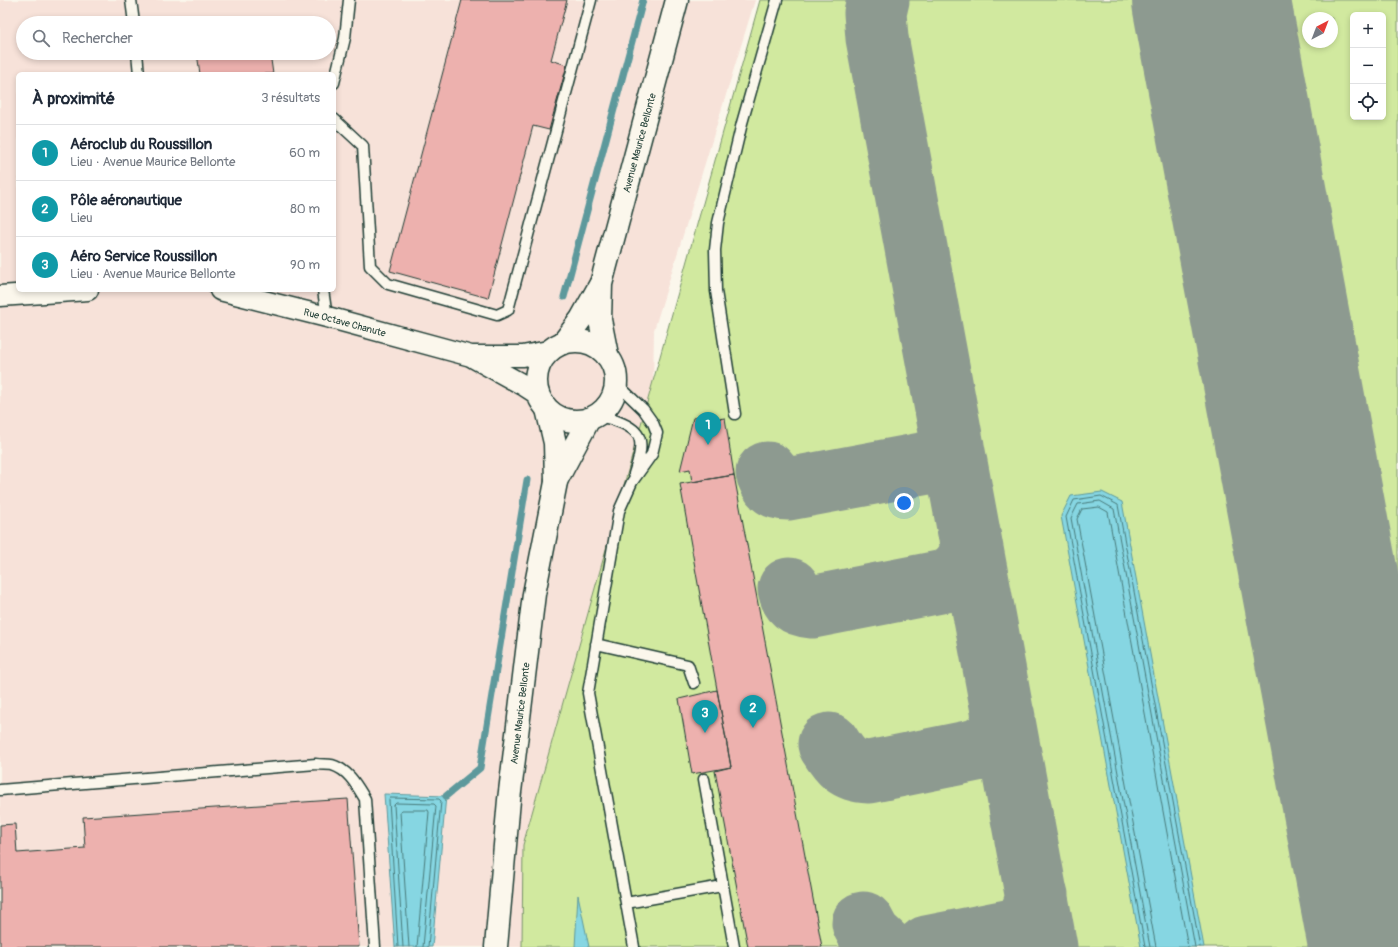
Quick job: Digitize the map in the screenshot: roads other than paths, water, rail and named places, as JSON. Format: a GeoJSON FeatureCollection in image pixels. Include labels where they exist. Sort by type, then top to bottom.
{"type":"FeatureCollection","features":[{"type":"Feature","properties":{"kind":"street","name":"Avenue Maurice Bellonte"},"geometry":{"type":"LineString","coordinates":[[607,355],[600,320],[601,284],[677,0]]}},
{"type":"Feature","properties":{"kind":"street","name":"Avenue Maurice Bellonte"},"geometry":{"type":"LineString","coordinates":[[556,347],[581,319],[601,284]]}},
{"type":"Feature","properties":{"kind":"street"},"geometry":{"type":"LineString","coordinates":[[0,296],[59,292]]}},
{"type":"Feature","properties":{"kind":"street","name":"Rue Octave Chanute"},"geometry":{"type":"LineString","coordinates":[[228,292],[470,356],[525,386],[543,402]]}},
{"type":"Feature","properties":{"kind":"street"},"geometry":{"type":"LineString","coordinates":[[575,341],[587,342],[598,347],[607,355],[616,373],[616,383],[614,396],[607,407],[593,417],[578,421],[566,420],[556,416],[543,402],[536,384],[537,372],[541,361],[556,347],[575,341]]}},
{"type":"Feature","properties":{"kind":"street","name":"Rue Octave Chanute"},"geometry":{"type":"LineString","coordinates":[[470,356],[523,356],[556,347]]}},
{"type":"Feature","properties":{"kind":"street","name":"Avenue Maurice Bellonte"},"geometry":{"type":"LineString","coordinates":[[496,947],[509,800],[534,594],[556,482],[555,443],[543,402]]}},
{"type":"Feature","properties":{"kind":"street","name":"Avenue Maurice Bellonte"},"geometry":{"type":"LineString","coordinates":[[556,482],[593,417]]}},
{"type":"Feature","properties":{"kind":"lane"},"geometry":{"type":"LineString","coordinates":[[132,0],[133,16]]}},
{"type":"Feature","properties":{"kind":"lane"},"geometry":{"type":"LineString","coordinates":[[336,75],[345,38],[349,0]]}},
{"type":"Feature","properties":{"kind":"lane"},"geometry":{"type":"LineString","coordinates":[[336,121],[363,146],[370,266],[388,284],[497,315],[508,310],[591,0]]}},
{"type":"Feature","properties":{"kind":"lane"},"geometry":{"type":"LineString","coordinates":[[735,414],[716,291],[715,250],[718,223],[742,123],[776,0]]}},
{"type":"Feature","properties":{"kind":"lane"},"geometry":{"type":"LineString","coordinates":[[137,60],[138,72]]}},
{"type":"Feature","properties":{"kind":"lane"},"geometry":{"type":"LineString","coordinates":[[323,292],[327,317]]}},
{"type":"Feature","properties":{"kind":"lane"},"geometry":{"type":"LineString","coordinates":[[616,383],[643,409],[653,423],[657,433],[652,454],[632,482]]}},
{"type":"Feature","properties":{"kind":"lane"},"geometry":{"type":"LineString","coordinates":[[593,417],[614,420],[631,428],[640,439],[640,453],[632,482],[619,511],[588,693],[634,947]]}},
{"type":"Feature","properties":{"kind":"lane"},"geometry":{"type":"LineString","coordinates":[[596,644],[688,665],[694,683]]}},
{"type":"Feature","properties":{"kind":"lane"},"geometry":{"type":"LineString","coordinates":[[0,790],[316,764],[332,765],[342,770],[355,782],[365,800],[375,947]]}},
{"type":"Feature","properties":{"kind":"lane"},"geometry":{"type":"LineString","coordinates":[[704,779],[734,947]]}},
{"type":"Feature","properties":{"kind":"lane"},"geometry":{"type":"LineString","coordinates":[[626,903],[722,886]]}},
{"type":"Feature","properties":{"kind":"water"},"geometry":{"type":"Polygon","coordinates":[[[1102,492],[1122,502],[1204,947],[1141,947],[1061,516],[1071,496],[1102,492]]]}},
{"type":"Feature","properties":{"kind":"water"},"geometry":{"type":"Polygon","coordinates":[[[384,794],[446,796],[432,947],[395,947],[384,794]]]}},
{"type":"Feature","properties":{"kind":"water"},"geometry":{"type":"Polygon","coordinates":[[[578,895],[589,947],[575,947],[578,895]]]}},
{"type":"Feature","properties":{"kind":"waterway"},"geometry":{"type":"LineString","coordinates":[[564,297],[643,0]]}},
{"type":"Feature","properties":{"kind":"waterway"},"geometry":{"type":"LineString","coordinates":[[446,796],[480,768],[527,480]]}},
{"type":"Feature","properties":{"kind":"place","name":"Aéroclub du Roussillon"},"geometry":{"type":"Point","coordinates":[708,445]}},
{"type":"Feature","properties":{"kind":"place","name":"Pôle aéronautique"},"geometry":{"type":"Point","coordinates":[753,728]}},
{"type":"Feature","properties":{"kind":"place","name":"Aéro Service Roussillon"},"geometry":{"type":"Point","coordinates":[705,733]}}]}
